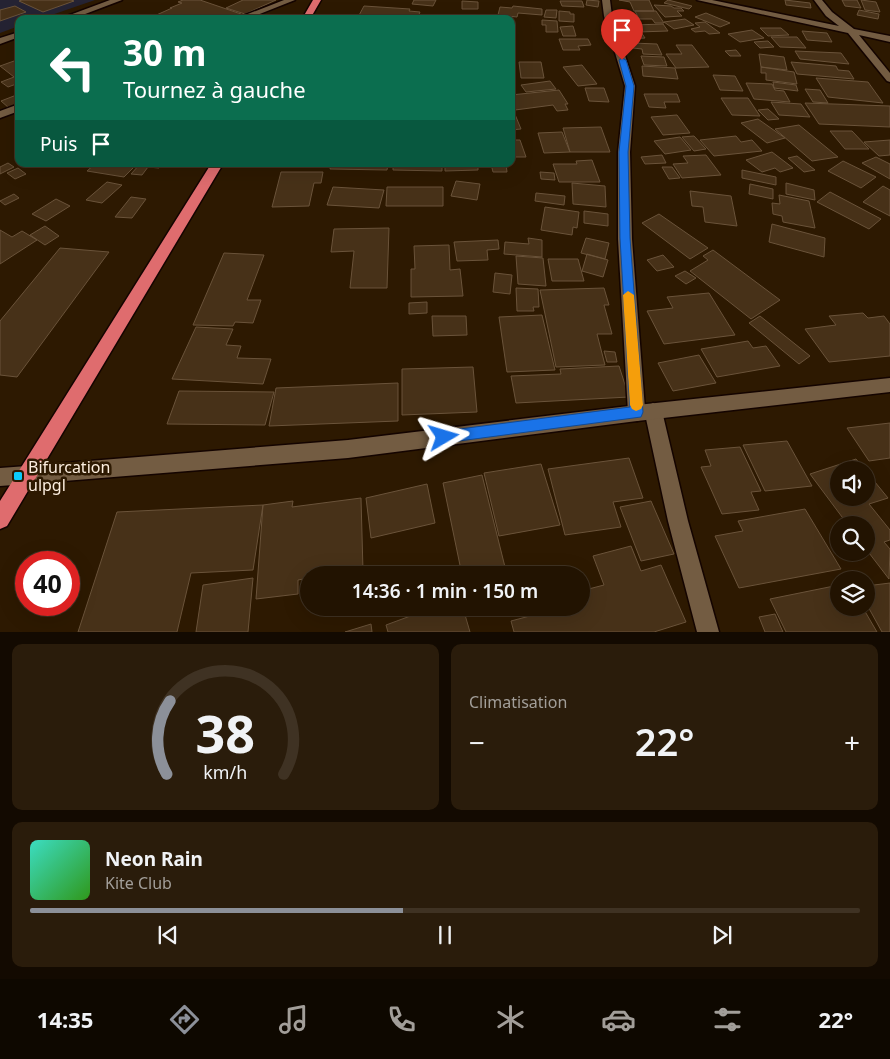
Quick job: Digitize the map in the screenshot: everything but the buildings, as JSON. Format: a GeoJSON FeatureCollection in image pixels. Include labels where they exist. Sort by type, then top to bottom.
{"type":"FeatureCollection","features":[{"type":"Feature","properties":{"kind":"highway"},"geometry":{"type":"LineString","coordinates":[[308,15],[317,0]]}},
{"type":"Feature","properties":{"kind":"highway"},"geometry":{"type":"LineString","coordinates":[[0,519],[215,167]]}},
{"type":"Feature","properties":{"kind":"street"},"geometry":{"type":"LineString","coordinates":[[249,15],[291,0]]}},
{"type":"Feature","properties":{"kind":"street"},"geometry":{"type":"LineString","coordinates":[[606,0],[608,16],[630,86],[624,152],[625,238],[645,412],[678,520],[708,632]]}},
{"type":"Feature","properties":{"kind":"street"},"geometry":{"type":"LineString","coordinates":[[701,0],[890,39]]}},
{"type":"Feature","properties":{"kind":"street"},"geometry":{"type":"LineString","coordinates":[[818,0],[829,14],[851,31],[890,79]]}},
{"type":"Feature","properties":{"kind":"street"},"geometry":{"type":"LineString","coordinates":[[74,15],[111,1]]}},
{"type":"Feature","properties":{"kind":"street"},"geometry":{"type":"LineString","coordinates":[[0,41],[15,35]]}},
{"type":"Feature","properties":{"kind":"street"},"geometry":{"type":"LineString","coordinates":[[0,115],[15,109]]}},
{"type":"Feature","properties":{"kind":"street"},"geometry":{"type":"LineString","coordinates":[[0,478],[27,474],[348,449],[645,412],[890,385]]}},
{"type":"Feature","properties":{"kind":"shaded area"},"geometry":{"type":"Polygon","coordinates":[[[0,0],[95,0],[52,15],[15,15],[15,27],[0,33],[0,0]]]}},
{"type":"Feature","properties":{"kind":"slow traffic"},"geometry":{"type":"LineString","coordinates":[[628,295],[636,405]]}},
{"type":"Feature","properties":{"kind":"place","name":"Bifurcation ulpgl"},"geometry":{"type":"Point","coordinates":[18,476]}},
{"type":"Feature","properties":{"kind":"route"},"geometry":{"type":"LineString","coordinates":[[444,437],[637,412],[625,238],[624,152],[630,86],[622,60]]}}]}
